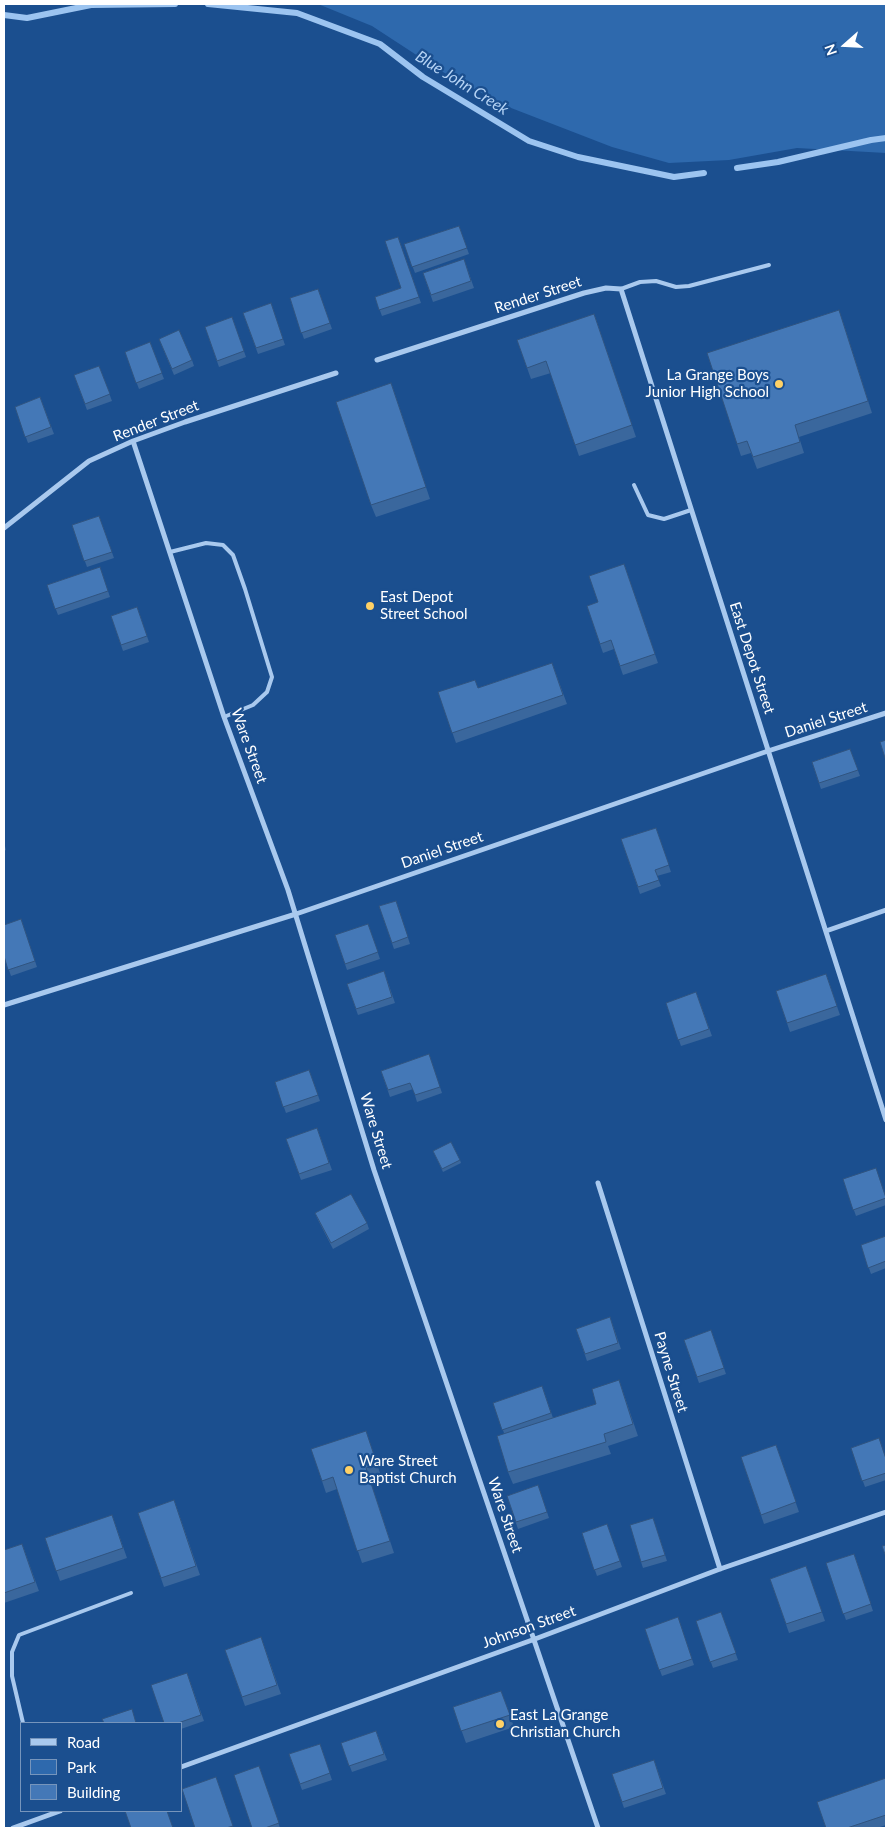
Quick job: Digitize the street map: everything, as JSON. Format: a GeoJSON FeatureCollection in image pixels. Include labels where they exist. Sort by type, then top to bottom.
{"type":"FeatureCollection","features":[{"type":"Feature","properties":{"kind":"street","name":"Render Street"},"geometry":{"type":"LineString","coordinates":[[377,360],[584,293],[606,288],[621,290]]}},
{"type":"Feature","properties":{"kind":"street","name":"East Depot Street"},"geometry":{"type":"LineString","coordinates":[[621,290],[886,1120]]}},
{"type":"Feature","properties":{"kind":"street","name":"Render Street"},"geometry":{"type":"LineString","coordinates":[[4,528],[89,461],[133,441],[336,373]]}},
{"type":"Feature","properties":{"kind":"street","name":"Ware Street"},"geometry":{"type":"LineString","coordinates":[[133,441],[224,717],[288,890],[374,1170],[598,1828]]}},
{"type":"Feature","properties":{"kind":"street","name":"Daniel Street"},"geometry":{"type":"LineString","coordinates":[[4,1005],[296,914],[768,751],[886,713]]}},
{"type":"Feature","properties":{"kind":"street"},"geometry":{"type":"LineString","coordinates":[[826,931],[886,910]]}},
{"type":"Feature","properties":{"kind":"street","name":"Payne Street"},"geometry":{"type":"LineString","coordinates":[[598,1183],[720,1569]]}},
{"type":"Feature","properties":{"kind":"street","name":"Johnson Street"},"geometry":{"type":"LineString","coordinates":[[182,1767],[535,1639],[720,1569],[886,1512]]}},
{"type":"Feature","properties":{"kind":"street"},"geometry":{"type":"LineString","coordinates":[[12,1828],[54,1812]]}},
{"type":"Feature","properties":{"kind":"lane"},"geometry":{"type":"LineString","coordinates":[[621,290],[640,282],[656,281],[676,286],[689,286],[769,265]]}},
{"type":"Feature","properties":{"kind":"lane"},"geometry":{"type":"LineString","coordinates":[[634,485],[648,516],[664,520],[691,510]]}},
{"type":"Feature","properties":{"kind":"lane"},"geometry":{"type":"LineString","coordinates":[[170,552],[206,542],[223,545],[233,555],[245,589],[272,677],[268,692],[253,705],[224,717]]}},
{"type":"Feature","properties":{"kind":"lane"},"geometry":{"type":"LineString","coordinates":[[23,1722],[12,1676],[12,1652],[19,1635],[131,1592]]}},
{"type":"Feature","properties":{"kind":"green space"},"geometry":{"type":"Polygon","coordinates":[[[318,4],[886,4],[886,153],[797,148],[729,160],[669,163],[612,147],[506,106],[441,71],[372,26],[318,4]]]}},
{"type":"Feature","properties":{"kind":"building"},"geometry":{"type":"Polygon","coordinates":[[[459,226],[467,248],[412,267],[404,244],[459,226]]]}},
{"type":"Feature","properties":{"kind":"building"},"geometry":{"type":"Polygon","coordinates":[[[398,237],[419,297],[379,310],[375,297],[401,288],[385,241],[398,237]]]}},
{"type":"Feature","properties":{"kind":"building"},"geometry":{"type":"Polygon","coordinates":[[[464,259],[471,281],[431,295],[423,273],[464,259]]]}},
{"type":"Feature","properties":{"kind":"building"},"geometry":{"type":"Polygon","coordinates":[[[318,289],[330,323],[301,333],[290,298],[318,289]]]}},
{"type":"Feature","properties":{"kind":"building"},"geometry":{"type":"Polygon","coordinates":[[[271,303],[283,339],[256,348],[243,313],[271,303]]]}},
{"type":"Feature","properties":{"kind":"building"},"geometry":{"type":"Polygon","coordinates":[[[839,310],[868,401],[795,425],[800,442],[753,457],[747,441],[737,444],[707,353],[839,310]]]}},
{"type":"Feature","properties":{"kind":"building"},"geometry":{"type":"Polygon","coordinates":[[[594,314],[632,425],[575,445],[546,361],[527,368],[517,340],[594,314]]]}},
{"type":"Feature","properties":{"kind":"building"},"geometry":{"type":"Polygon","coordinates":[[[232,317],[244,351],[217,361],[205,327],[232,317]]]}},
{"type":"Feature","properties":{"kind":"building"},"geometry":{"type":"Polygon","coordinates":[[[179,330],[192,360],[172,369],[159,339],[179,330]]]}},
{"type":"Feature","properties":{"kind":"building"},"geometry":{"type":"Polygon","coordinates":[[[150,342],[162,373],[136,383],[125,352],[150,342]]]}},
{"type":"Feature","properties":{"kind":"building"},"geometry":{"type":"Polygon","coordinates":[[[99,366],[110,394],[85,404],[74,375],[99,366]]]}},
{"type":"Feature","properties":{"kind":"building"},"geometry":{"type":"Polygon","coordinates":[[[391,383],[426,487],[371,505],[336,402],[391,383]]]}},
{"type":"Feature","properties":{"kind":"building"},"geometry":{"type":"Polygon","coordinates":[[[40,397],[51,427],[25,437],[15,407],[40,397]]]}},
{"type":"Feature","properties":{"kind":"building"},"geometry":{"type":"Polygon","coordinates":[[[99,516],[112,552],[84,561],[72,525],[99,516]]]}},
{"type":"Feature","properties":{"kind":"building"},"geometry":{"type":"Polygon","coordinates":[[[624,564],[655,654],[620,666],[611,640],[600,644],[587,606],[598,602],[589,576],[624,564]]]}},
{"type":"Feature","properties":{"kind":"building"},"geometry":{"type":"Polygon","coordinates":[[[100,567],[108,591],[55,609],[47,585],[100,567]]]}},
{"type":"Feature","properties":{"kind":"building"},"geometry":{"type":"Polygon","coordinates":[[[137,607],[147,636],[121,645],[111,616],[137,607]]]}},
{"type":"Feature","properties":{"kind":"building"},"geometry":{"type":"Polygon","coordinates":[[[552,663],[563,695],[452,733],[438,692],[475,680],[478,688],[552,663]]]}},
{"type":"Feature","properties":{"kind":"building"},"geometry":{"type":"Polygon","coordinates":[[[886,740],[886,761],[880,742],[886,740]]]}},
{"type":"Feature","properties":{"kind":"building"},"geometry":{"type":"Polygon","coordinates":[[[850,749],[858,770],[819,783],[812,762],[850,749]]]}},
{"type":"Feature","properties":{"kind":"building"},"geometry":{"type":"Polygon","coordinates":[[[656,828],[669,865],[655,870],[659,880],[638,887],[621,839],[656,828]]]}},
{"type":"Feature","properties":{"kind":"building"},"geometry":{"type":"Polygon","coordinates":[[[396,901],[408,937],[392,943],[379,906],[396,901]]]}},
{"type":"Feature","properties":{"kind":"building"},"geometry":{"type":"Polygon","coordinates":[[[21,919],[35,961],[8,970],[4,956],[4,925],[21,919]]]}},
{"type":"Feature","properties":{"kind":"building"},"geometry":{"type":"Polygon","coordinates":[[[368,924],[378,952],[345,964],[335,935],[368,924]]]}},
{"type":"Feature","properties":{"kind":"building"},"geometry":{"type":"Polygon","coordinates":[[[384,971],[392,997],[356,1009],[347,984],[384,971]]]}},
{"type":"Feature","properties":{"kind":"building"},"geometry":{"type":"Polygon","coordinates":[[[826,974],[837,1006],[787,1023],[776,991],[826,974]]]}},
{"type":"Feature","properties":{"kind":"building"},"geometry":{"type":"Polygon","coordinates":[[[696,992],[709,1029],[678,1040],[666,1003],[696,992]]]}},
{"type":"Feature","properties":{"kind":"building"},"geometry":{"type":"Polygon","coordinates":[[[429,1054],[440,1087],[415,1095],[410,1083],[388,1090],[381,1071],[429,1054]]]}},
{"type":"Feature","properties":{"kind":"building"},"geometry":{"type":"Polygon","coordinates":[[[309,1070],[318,1095],[283,1107],[275,1082],[309,1070]]]}},
{"type":"Feature","properties":{"kind":"building"},"geometry":{"type":"Polygon","coordinates":[[[317,1128],[329,1163],[299,1174],[286,1139],[317,1128]]]}},
{"type":"Feature","properties":{"kind":"building"},"geometry":{"type":"Polygon","coordinates":[[[451,1142],[460,1160],[442,1169],[433,1151],[451,1142]]]}},
{"type":"Feature","properties":{"kind":"building"},"geometry":{"type":"Polygon","coordinates":[[[876,1168],[886,1198],[853,1210],[843,1179],[876,1168]]]}},
{"type":"Feature","properties":{"kind":"building"},"geometry":{"type":"Polygon","coordinates":[[[351,1194],[367,1223],[331,1243],[315,1213],[351,1194]]]}},
{"type":"Feature","properties":{"kind":"building"},"geometry":{"type":"Polygon","coordinates":[[[886,1236],[886,1261],[868,1268],[861,1245],[886,1236]]]}},
{"type":"Feature","properties":{"kind":"building"},"geometry":{"type":"Polygon","coordinates":[[[610,1317],[618,1343],[585,1354],[576,1329],[610,1317]]]}},
{"type":"Feature","properties":{"kind":"building"},"geometry":{"type":"Polygon","coordinates":[[[711,1330],[724,1368],[697,1377],[684,1340],[711,1330]]]}},
{"type":"Feature","properties":{"kind":"building"},"geometry":{"type":"Polygon","coordinates":[[[619,1380],[633,1424],[604,1434],[606,1442],[508,1472],[497,1436],[596,1404],[592,1389],[619,1380]]]}},
{"type":"Feature","properties":{"kind":"building"},"geometry":{"type":"Polygon","coordinates":[[[542,1386],[551,1413],[502,1430],[493,1403],[542,1386]]]}},
{"type":"Feature","properties":{"kind":"building"},"geometry":{"type":"Polygon","coordinates":[[[366,1431],[377,1464],[366,1468],[390,1541],[357,1551],[333,1477],[322,1481],[311,1449],[366,1431]]]}},
{"type":"Feature","properties":{"kind":"building"},"geometry":{"type":"Polygon","coordinates":[[[879,1438],[886,1459],[886,1473],[862,1481],[851,1448],[879,1438]]]}},
{"type":"Feature","properties":{"kind":"building"},"geometry":{"type":"Polygon","coordinates":[[[776,1445],[796,1502],[761,1515],[741,1457],[776,1445]]]}},
{"type":"Feature","properties":{"kind":"building"},"geometry":{"type":"Polygon","coordinates":[[[538,1485],[547,1512],[516,1522],[507,1496],[538,1485]]]}},
{"type":"Feature","properties":{"kind":"building"},"geometry":{"type":"Polygon","coordinates":[[[174,1500],[196,1566],[161,1578],[138,1513],[174,1500]]]}},
{"type":"Feature","properties":{"kind":"building"},"geometry":{"type":"Polygon","coordinates":[[[112,1515],[123,1548],[56,1571],[45,1538],[112,1515]]]}},
{"type":"Feature","properties":{"kind":"building"},"geometry":{"type":"Polygon","coordinates":[[[653,1518],[665,1555],[641,1562],[630,1525],[653,1518]]]}},
{"type":"Feature","properties":{"kind":"building"},"geometry":{"type":"Polygon","coordinates":[[[607,1524],[620,1561],[594,1570],[582,1533],[607,1524]]]}},
{"type":"Feature","properties":{"kind":"building"},"geometry":{"type":"Polygon","coordinates":[[[22,1544],[35,1582],[4,1593],[4,1550],[22,1544]]]}},
{"type":"Feature","properties":{"kind":"building"},"geometry":{"type":"Polygon","coordinates":[[[886,1545],[886,1557],[882,1546],[886,1545]]]}},
{"type":"Feature","properties":{"kind":"building"},"geometry":{"type":"Polygon","coordinates":[[[854,1554],[871,1604],[843,1614],[826,1563],[854,1554]]]}},
{"type":"Feature","properties":{"kind":"building"},"geometry":{"type":"Polygon","coordinates":[[[806,1566],[822,1612],[786,1624],[770,1579],[806,1566]]]}},
{"type":"Feature","properties":{"kind":"building"},"geometry":{"type":"Polygon","coordinates":[[[721,1612],[736,1653],[710,1662],[696,1621],[721,1612]]]}},
{"type":"Feature","properties":{"kind":"building"},"geometry":{"type":"Polygon","coordinates":[[[678,1617],[692,1659],[659,1670],[645,1629],[678,1617]]]}},
{"type":"Feature","properties":{"kind":"building"},"geometry":{"type":"Polygon","coordinates":[[[261,1637],[277,1685],[242,1697],[225,1650],[261,1637]]]}},
{"type":"Feature","properties":{"kind":"building"},"geometry":{"type":"Polygon","coordinates":[[[187,1673],[201,1715],[181,1722],[164,1722],[151,1685],[187,1673]]]}},
{"type":"Feature","properties":{"kind":"building"},"geometry":{"type":"Polygon","coordinates":[[[501,1691],[510,1715],[461,1731],[453,1707],[501,1691]]]}},
{"type":"Feature","properties":{"kind":"building"},"geometry":{"type":"Polygon","coordinates":[[[132,1709],[136,1722],[104,1722],[102,1719],[132,1709]]]}},
{"type":"Feature","properties":{"kind":"building"},"geometry":{"type":"Polygon","coordinates":[[[376,1731],[384,1754],[349,1766],[341,1743],[376,1731]]]}},
{"type":"Feature","properties":{"kind":"building"},"geometry":{"type":"Polygon","coordinates":[[[320,1744],[330,1773],[300,1784],[289,1754],[320,1744]]]}},
{"type":"Feature","properties":{"kind":"building"},"geometry":{"type":"Polygon","coordinates":[[[654,1760],[663,1788],[622,1802],[612,1774],[654,1760]]]}},
{"type":"Feature","properties":{"kind":"building"},"geometry":{"type":"Polygon","coordinates":[[[259,1766],[279,1823],[265,1828],[252,1828],[234,1775],[259,1766]]]}},
{"type":"Feature","properties":{"kind":"building"},"geometry":{"type":"Polygon","coordinates":[[[216,1777],[233,1826],[226,1828],[195,1828],[182,1789],[216,1777]]]}},
{"type":"Feature","properties":{"kind":"building"},"geometry":{"type":"Polygon","coordinates":[[[886,1778],[886,1815],[847,1828],[826,1828],[817,1802],[886,1778]]]}},
{"type":"Feature","properties":{"kind":"building"},"geometry":{"type":"Polygon","coordinates":[[[125,1812],[167,1812],[173,1828],[131,1828],[125,1812]]]}},
{"type":"Feature","properties":{"kind":"waterway","name":"Blue John Creek"},"geometry":{"type":"LineString","coordinates":[[4,15],[27,18],[91,5],[175,4]]}},
{"type":"Feature","properties":{"kind":"waterway","name":"Blue John Creek"},"geometry":{"type":"LineString","coordinates":[[208,4],[297,13],[380,44],[423,77],[529,141],[578,157],[674,177],[704,173]]}},
{"type":"Feature","properties":{"kind":"waterway","name":"Blue John Creek"},"geometry":{"type":"LineString","coordinates":[[737,168],[778,162],[886,138]]}},
{"type":"Feature","properties":{"kind":"place","name":"La Grange Boys Junior High School"},"geometry":{"type":"Point","coordinates":[779,384]}},
{"type":"Feature","properties":{"kind":"place","name":"East Depot Street School"},"geometry":{"type":"Point","coordinates":[370,606]}},
{"type":"Feature","properties":{"kind":"place","name":"Ware Street Baptist Church"},"geometry":{"type":"Point","coordinates":[349,1470]}},
{"type":"Feature","properties":{"kind":"place","name":"East La Grange Christian Church"},"geometry":{"type":"Point","coordinates":[500,1724]}}]}
